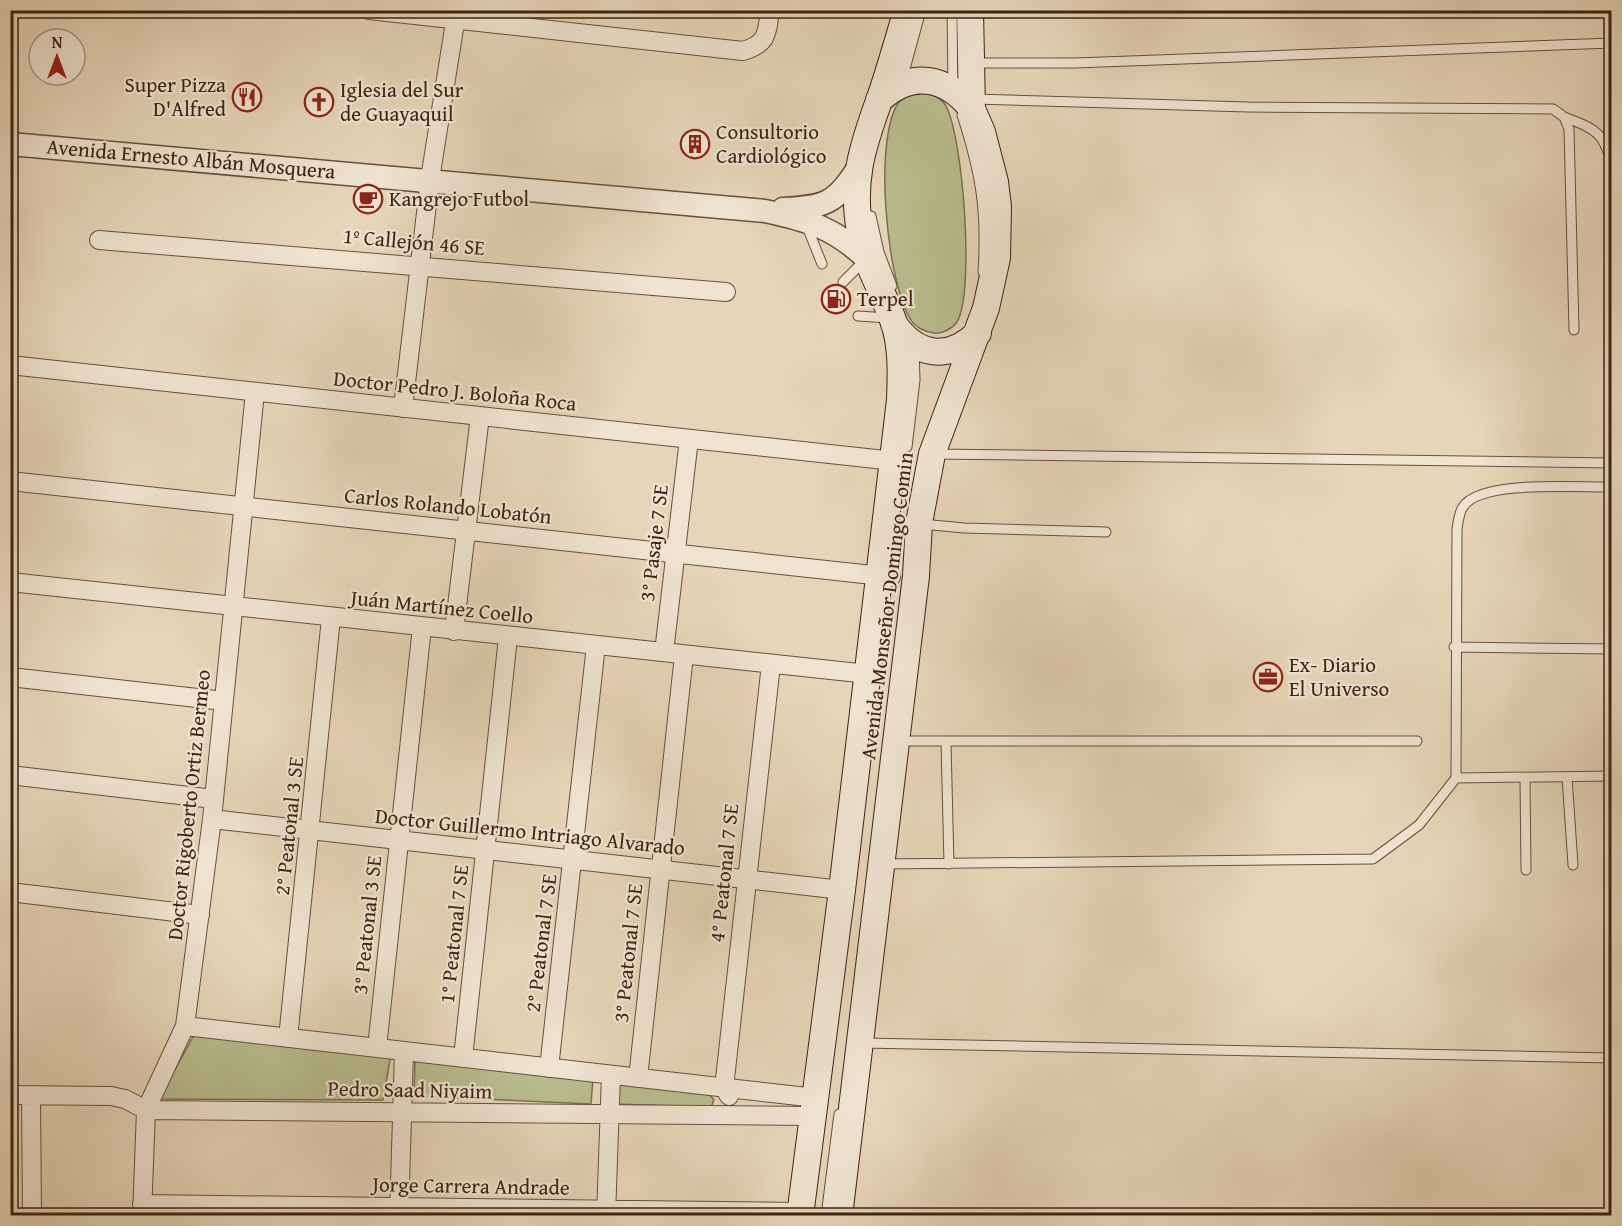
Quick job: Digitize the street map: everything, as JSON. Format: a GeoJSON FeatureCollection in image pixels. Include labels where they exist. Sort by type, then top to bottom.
{"type":"FeatureCollection","features":[{"type":"Feature","properties":{"kind":"main road","name":"Avenida Monseñor Domingo Comin"},"geometry":{"type":"LineString","coordinates":[[800,1214],[868,674],[888,577],[900,460],[901,328],[866,258],[857,214],[858,168],[865,133],[879,100],[907,10]]}},
{"type":"Feature","properties":{"kind":"main road","name":"Avenida Monseñor Domingo Comin"},"geometry":{"type":"LineString","coordinates":[[839,1215],[862,1044],[895,741],[918,562],[920,524],[932,454],[970,339],[986,308],[997,258],[998,207],[989,157],[966,99],[973,63],[970,10]]}},
{"type":"Feature","properties":{"kind":"main road"},"geometry":{"type":"LineString","coordinates":[[879,100],[901,84],[928,80],[966,99]]}},
{"type":"Feature","properties":{"kind":"main road"},"geometry":{"type":"LineString","coordinates":[[901,328],[941,352],[970,339]]}},
{"type":"Feature","properties":{"kind":"street"},"geometry":{"type":"LineString","coordinates":[[369,10],[456,15],[743,51],[756,47],[767,34],[770,10]]}},
{"type":"Feature","properties":{"kind":"street"},"geometry":{"type":"LineString","coordinates":[[403,408],[430,179],[456,15]]}},
{"type":"Feature","properties":{"kind":"street","name":"Avenida Ernesto Albán Mosquera"},"geometry":{"type":"LineString","coordinates":[[10,144],[430,179],[765,211],[804,219],[834,233],[866,258]]}},
{"type":"Feature","properties":{"kind":"street","name":"Avenida Ernesto Albán Mosquera"},"geometry":{"type":"LineString","coordinates":[[765,211],[807,208],[824,203],[844,191],[858,168]]}},
{"type":"Feature","properties":{"kind":"street","name":"1º Callejón 46 SE"},"geometry":{"type":"LineString","coordinates":[[99,240],[726,292]]}},
{"type":"Feature","properties":{"kind":"street","name":"Doctor Pedro J. Boloña Roca"},"geometry":{"type":"LineString","coordinates":[[10,365],[900,460]]}},
{"type":"Feature","properties":{"kind":"street","name":"Doctor Rigoberto Ortiz Bermeo"},"geometry":{"type":"LineString","coordinates":[[142,1210],[146,1110],[185,1026],[212,819],[255,392]]}},
{"type":"Feature","properties":{"kind":"street"},"geometry":{"type":"LineString","coordinates":[[454,631],[480,416]]}},
{"type":"Feature","properties":{"kind":"street","name":"3° Pasaje 7 SE"},"geometry":{"type":"LineString","coordinates":[[664,652],[689,439]]}},
{"type":"Feature","properties":{"kind":"street","name":"Carlos Rolando Lobatón"},"geometry":{"type":"LineString","coordinates":[[10,482],[888,577]]}},
{"type":"Feature","properties":{"kind":"street","name":"Juán Martínez Coello"},"geometry":{"type":"LineString","coordinates":[[10,582],[233,608],[868,674]]}},
{"type":"Feature","properties":{"kind":"street","name":"2° Peatonal 3 SE"},"geometry":{"type":"LineString","coordinates":[[288,1038],[312,830],[332,618]]}},
{"type":"Feature","properties":{"kind":"street","name":"3° Peatonal 3 SE"},"geometry":{"type":"LineString","coordinates":[[377,1048],[422,627]]}},
{"type":"Feature","properties":{"kind":"street","name":"1° Peatonal 7 SE"},"geometry":{"type":"LineString","coordinates":[[463,1058],[508,637]]}},
{"type":"Feature","properties":{"kind":"street","name":"2° Peatonal 7 SE"},"geometry":{"type":"LineString","coordinates":[[549,1068],[596,645]]}},
{"type":"Feature","properties":{"kind":"street","name":"3° Peatonal 7 SE"},"geometry":{"type":"LineString","coordinates":[[638,1078],[684,655]]}},
{"type":"Feature","properties":{"kind":"street","name":"4° Peatonal 7 SE"},"geometry":{"type":"LineString","coordinates":[[724,1116],[730,1099],[724,1088],[771,664]]}},
{"type":"Feature","properties":{"kind":"street"},"geometry":{"type":"LineString","coordinates":[[10,677],[224,701]]}},
{"type":"Feature","properties":{"kind":"street"},"geometry":{"type":"LineString","coordinates":[[10,775],[214,799]]}},
{"type":"Feature","properties":{"kind":"street","name":"Doctor Guillermo Intriago Alvarado"},"geometry":{"type":"LineString","coordinates":[[212,819],[842,890]]}},
{"type":"Feature","properties":{"kind":"street"},"geometry":{"type":"LineString","coordinates":[[10,892],[200,915]]}},
{"type":"Feature","properties":{"kind":"street","name":"Pedro Saad Niyaim"},"geometry":{"type":"LineString","coordinates":[[185,1026],[724,1088],[815,1107]]}},
{"type":"Feature","properties":{"kind":"street"},"geometry":{"type":"LineString","coordinates":[[399,1211],[404,1051]]}},
{"type":"Feature","properties":{"kind":"street"},"geometry":{"type":"LineString","coordinates":[[606,1213],[611,1075]]}},
{"type":"Feature","properties":{"kind":"street","name":"Pedro Saad Niyaim"},"geometry":{"type":"LineString","coordinates":[[10,1095],[111,1096],[124,1099],[146,1110],[724,1116],[815,1107]]}},
{"type":"Feature","properties":{"kind":"street"},"geometry":{"type":"LineString","coordinates":[[31,1096],[32,1215]]}},
{"type":"Feature","properties":{"kind":"street","name":"Jorge Carrera Andrade"},"geometry":{"type":"LineString","coordinates":[[142,1210],[800,1214]]}},
{"type":"Feature","properties":{"kind":"lane"},"geometry":{"type":"LineString","coordinates":[[894,291],[879,252],[869,203],[869,162],[883,116],[901,84],[921,10]]}},
{"type":"Feature","properties":{"kind":"lane","name":"Avenida Monseñor Domingo Comin"},"geometry":{"type":"LineString","coordinates":[[952,10],[985,206],[980,283]]}},
{"type":"Feature","properties":{"kind":"lane"},"geometry":{"type":"LineString","coordinates":[[973,63],[1075,63],[1611,43]]}},
{"type":"Feature","properties":{"kind":"lane"},"geometry":{"type":"LineString","coordinates":[[966,99],[1248,107],[1553,109],[1564,117],[1593,128],[1607,144],[1611,167]]}},
{"type":"Feature","properties":{"kind":"lane"},"geometry":{"type":"LineString","coordinates":[[1564,117],[1569,129],[1574,330]]}},
{"type":"Feature","properties":{"kind":"lane"},"geometry":{"type":"LineString","coordinates":[[804,219],[822,264]]}},
{"type":"Feature","properties":{"kind":"lane"},"geometry":{"type":"LineString","coordinates":[[843,282],[866,258]]}},
{"type":"Feature","properties":{"kind":"lane","name":"Avenida Monseñor Domingo Comin"},"geometry":{"type":"LineString","coordinates":[[896,650],[920,462],[970,339],[976,305]]}},
{"type":"Feature","properties":{"kind":"lane"},"geometry":{"type":"LineString","coordinates":[[858,316],[901,328]]}},
{"type":"Feature","properties":{"kind":"lane"},"geometry":{"type":"LineString","coordinates":[[932,454],[1611,463]]}},
{"type":"Feature","properties":{"kind":"lane"},"geometry":{"type":"LineString","coordinates":[[882,864],[1372,859],[1419,825],[1456,778],[1454,647],[1457,529],[1463,506],[1476,497],[1497,489],[1611,487]]}},
{"type":"Feature","properties":{"kind":"lane"},"geometry":{"type":"LineString","coordinates":[[920,524],[964,528],[1106,532]]}},
{"type":"Feature","properties":{"kind":"lane"},"geometry":{"type":"LineString","coordinates":[[1454,647],[1611,649]]}},
{"type":"Feature","properties":{"kind":"lane"},"geometry":{"type":"LineString","coordinates":[[895,741],[946,743],[1417,741]]}},
{"type":"Feature","properties":{"kind":"lane"},"geometry":{"type":"LineString","coordinates":[[946,743],[949,864]]}},
{"type":"Feature","properties":{"kind":"lane","name":"Avenida Monseñor Domingo Comin"},"geometry":{"type":"LineString","coordinates":[[838,1002],[866,776]]}},
{"type":"Feature","properties":{"kind":"lane"},"geometry":{"type":"LineString","coordinates":[[1456,778],[1611,776]]}},
{"type":"Feature","properties":{"kind":"lane"},"geometry":{"type":"LineString","coordinates":[[1567,777],[1573,865]]}},
{"type":"Feature","properties":{"kind":"lane"},"geometry":{"type":"LineString","coordinates":[[1525,778],[1526,870]]}},
{"type":"Feature","properties":{"kind":"lane"},"geometry":{"type":"LineString","coordinates":[[862,1044],[1611,1058]]}},
{"type":"Feature","properties":{"kind":"lane"},"geometry":{"type":"LineString","coordinates":[[826,1215],[839,1109]]}},
{"type":"Feature","properties":{"kind":"green space"},"geometry":{"type":"Polygon","coordinates":[[[923,92],[942,100],[952,123],[962,180],[965,214],[965,280],[962,305],[955,325],[937,333],[915,325],[902,302],[889,243],[886,208],[887,141],[893,115],[904,96],[923,92]]]}},
{"type":"Feature","properties":{"kind":"green space"},"geometry":{"type":"Polygon","coordinates":[[[195,1033],[391,1054],[383,1100],[159,1099],[195,1033]]]}},
{"type":"Feature","properties":{"kind":"green space"},"geometry":{"type":"Polygon","coordinates":[[[415,1058],[593,1079],[591,1104],[414,1096],[415,1058]]]}},
{"type":"Feature","properties":{"kind":"green space"},"geometry":{"type":"Polygon","coordinates":[[[615,1084],[709,1094],[714,1100],[711,1107],[613,1104],[615,1084]]]}},
{"type":"Feature","properties":{"kind":"place","name":"Super Pizza D'Alfred"},"geometry":{"type":"Point","coordinates":[247,97]}},
{"type":"Feature","properties":{"kind":"place","name":"Iglesia del Sur de Guayaquil"},"geometry":{"type":"Point","coordinates":[319,102]}},
{"type":"Feature","properties":{"kind":"place","name":"Consultorio Cardiológico"},"geometry":{"type":"Point","coordinates":[695,144]}},
{"type":"Feature","properties":{"kind":"place","name":"Kangrejo Futbol"},"geometry":{"type":"Point","coordinates":[368,199]}},
{"type":"Feature","properties":{"kind":"place","name":"Terpel"},"geometry":{"type":"Point","coordinates":[836,299]}},
{"type":"Feature","properties":{"kind":"place","name":"Ex- Diario El Universo"},"geometry":{"type":"Point","coordinates":[1268,677]}}]}
